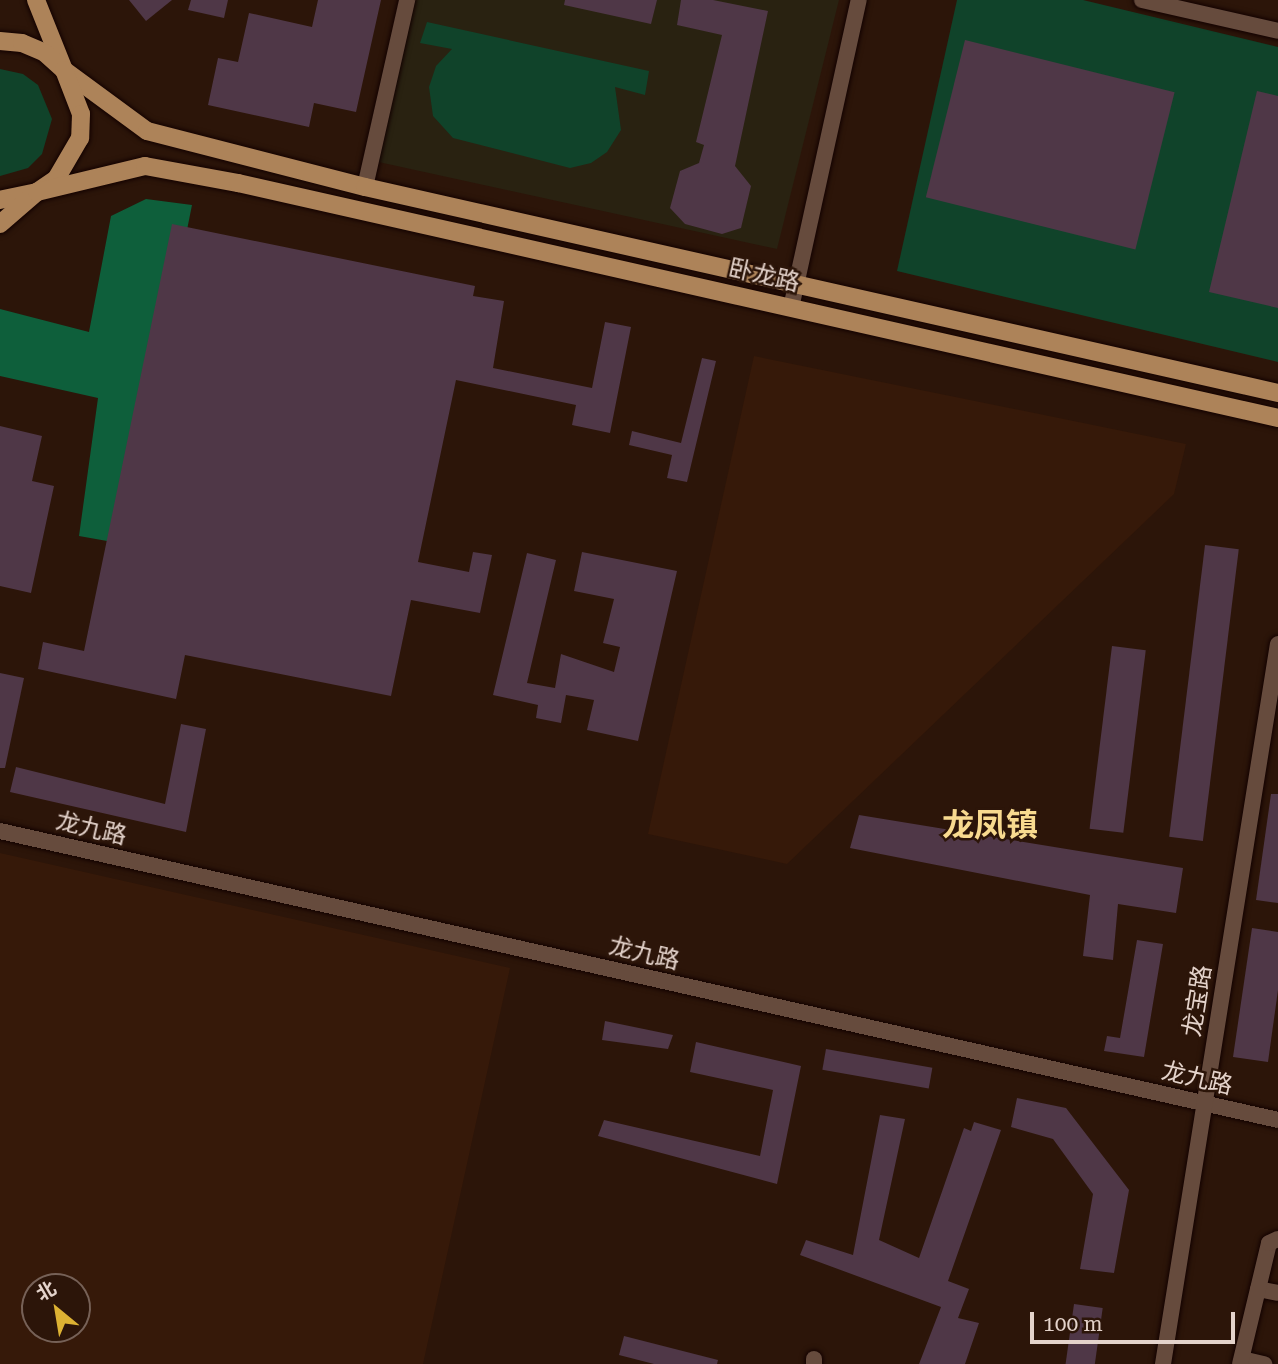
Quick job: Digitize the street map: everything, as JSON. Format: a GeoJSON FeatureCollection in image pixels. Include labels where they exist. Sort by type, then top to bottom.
{"type":"FeatureCollection","features":[{"type":"Feature","properties":{"kind":"main road"},"geometry":{"type":"LineString","coordinates":[[0,224],[57,178],[71,160],[80,138],[81,114],[36,0]]}},
{"type":"Feature","properties":{"kind":"main road","name":"卧龙路"},"geometry":{"type":"LineString","coordinates":[[0,41],[22,43],[45,53],[147,131],[241,157],[796,286],[1278,393]]}},
{"type":"Feature","properties":{"kind":"main road","name":"卧龙路"},"geometry":{"type":"LineString","coordinates":[[0,200],[145,166],[238,183],[1278,418]]}},
{"type":"Feature","properties":{"kind":"street"},"geometry":{"type":"LineString","coordinates":[[365,187],[407,0]]}},
{"type":"Feature","properties":{"kind":"street"},"geometry":{"type":"LineString","coordinates":[[791,308],[859,0]]}},
{"type":"Feature","properties":{"kind":"street"},"geometry":{"type":"LineString","coordinates":[[1142,0],[1278,31]]}},
{"type":"Feature","properties":{"kind":"street","name":"龙宝路"},"geometry":{"type":"LineString","coordinates":[[1163,1364],[1278,644]]}},
{"type":"Feature","properties":{"kind":"street","name":"龙九路"},"geometry":{"type":"LineString","coordinates":[[0,831],[1278,1120]]}},
{"type":"Feature","properties":{"kind":"street"},"geometry":{"type":"LineString","coordinates":[[1264,1364],[1241,1361],[1269,1243],[1278,1239]]}},
{"type":"Feature","properties":{"kind":"street"},"geometry":{"type":"LineString","coordinates":[[1258,1289],[1278,1293]]}},
{"type":"Feature","properties":{"kind":"shaded area"},"geometry":{"type":"Polygon","coordinates":[[[415,0],[839,0],[777,249],[374,161],[415,0]]]}},
{"type":"Feature","properties":{"kind":"shaded area"},"geometry":{"type":"Polygon","coordinates":[[[754,356],[1186,444],[1174,494],[787,864],[648,834],[754,356]]]}},
{"type":"Feature","properties":{"kind":"shaded area"},"geometry":{"type":"Polygon","coordinates":[[[0,853],[510,968],[423,1364],[0,1364],[0,853]]]}},
{"type":"Feature","properties":{"kind":"green space"},"geometry":{"type":"Polygon","coordinates":[[[957,0],[1083,0],[1278,47],[1278,362],[897,271],[957,0]]]}},
{"type":"Feature","properties":{"kind":"green space"},"geometry":{"type":"Polygon","coordinates":[[[427,22],[649,71],[645,95],[615,87],[621,130],[607,152],[591,163],[570,168],[453,138],[433,116],[429,87],[436,66],[452,49],[420,43],[427,22]]]}},
{"type":"Feature","properties":{"kind":"green space"},"geometry":{"type":"Polygon","coordinates":[[[0,69],[23,74],[38,85],[52,119],[42,154],[28,168],[0,176],[0,69]]]}},
{"type":"Feature","properties":{"kind":"green space"},"geometry":{"type":"Polygon","coordinates":[[[146,199],[192,205],[124,544],[79,536],[98,398],[0,376],[0,309],[89,332],[111,216],[146,199]]]}},
{"type":"Feature","properties":{"kind":"building"},"geometry":{"type":"Polygon","coordinates":[[[129,0],[172,0],[146,21],[129,0]]]}},
{"type":"Feature","properties":{"kind":"building"},"geometry":{"type":"Polygon","coordinates":[[[191,0],[228,0],[224,18],[188,10],[191,0]]]}},
{"type":"Feature","properties":{"kind":"building"},"geometry":{"type":"Polygon","coordinates":[[[318,0],[381,0],[356,112],[314,103],[309,127],[208,105],[218,58],[238,62],[249,13],[312,27],[318,0]]]}},
{"type":"Feature","properties":{"kind":"building"},"geometry":{"type":"Polygon","coordinates":[[[565,0],[657,0],[651,24],[564,5],[565,0]]]}},
{"type":"Feature","properties":{"kind":"building"},"geometry":{"type":"Polygon","coordinates":[[[681,0],[713,0],[768,11],[735,166],[751,186],[741,228],[722,234],[685,224],[670,208],[680,171],[699,163],[704,145],[696,142],[722,35],[677,25],[681,0]]]}},
{"type":"Feature","properties":{"kind":"building"},"geometry":{"type":"Polygon","coordinates":[[[965,40],[1175,92],[1135,249],[926,197],[965,40]]]}},
{"type":"Feature","properties":{"kind":"building"},"geometry":{"type":"Polygon","coordinates":[[[1257,91],[1278,96],[1278,308],[1209,292],[1257,91]]]}},
{"type":"Feature","properties":{"kind":"building"},"geometry":{"type":"Polygon","coordinates":[[[172,224],[475,286],[473,296],[504,301],[493,368],[592,388],[605,322],[631,327],[610,433],[572,425],[576,405],[456,380],[418,562],[469,572],[473,552],[492,555],[480,613],[411,600],[391,696],[185,655],[176,699],[38,669],[43,642],[84,651],[172,224]]]}},
{"type":"Feature","properties":{"kind":"building"},"geometry":{"type":"Polygon","coordinates":[[[702,358],[716,361],[687,482],[667,478],[672,455],[629,445],[632,431],[681,443],[702,358]]]}},
{"type":"Feature","properties":{"kind":"building"},"geometry":{"type":"Polygon","coordinates":[[[0,426],[42,436],[32,481],[54,486],[31,593],[0,586],[0,426]]]}},
{"type":"Feature","properties":{"kind":"building"},"geometry":{"type":"Polygon","coordinates":[[[1205,545],[1239,549],[1203,841],[1169,837],[1205,545]]]}},
{"type":"Feature","properties":{"kind":"building"},"geometry":{"type":"Polygon","coordinates":[[[582,552],[677,571],[638,741],[587,730],[594,700],[566,695],[561,723],[536,718],[538,705],[493,695],[527,553],[556,560],[527,683],[555,688],[561,654],[614,672],[620,647],[603,643],[614,599],[574,591],[582,552]]]}},
{"type":"Feature","properties":{"kind":"building"},"geometry":{"type":"Polygon","coordinates":[[[1112,646],[1146,650],[1123,833],[1090,829],[1112,646]]]}},
{"type":"Feature","properties":{"kind":"building"},"geometry":{"type":"Polygon","coordinates":[[[0,673],[24,678],[5,768],[0,768],[0,673]]]}},
{"type":"Feature","properties":{"kind":"building"},"geometry":{"type":"Polygon","coordinates":[[[181,724],[206,729],[186,832],[10,792],[16,767],[165,804],[181,724]]]}},
{"type":"Feature","properties":{"kind":"building"},"geometry":{"type":"Polygon","coordinates":[[[1271,794],[1278,794],[1278,903],[1256,900],[1271,794]]]}},
{"type":"Feature","properties":{"kind":"building"},"geometry":{"type":"Polygon","coordinates":[[[859,815],[1183,868],[1176,913],[1118,904],[1113,960],[1083,956],[1090,895],[850,848],[859,815]]]}},
{"type":"Feature","properties":{"kind":"building"},"geometry":{"type":"Polygon","coordinates":[[[1252,928],[1278,932],[1278,990],[1268,1062],[1233,1057],[1252,928]]]}},
{"type":"Feature","properties":{"kind":"building"},"geometry":{"type":"Polygon","coordinates":[[[1137,940],[1163,944],[1144,1057],[1104,1051],[1107,1036],[1120,1038],[1137,940]]]}},
{"type":"Feature","properties":{"kind":"building"},"geometry":{"type":"Polygon","coordinates":[[[605,1021],[673,1035],[668,1049],[602,1040],[605,1021]]]}},
{"type":"Feature","properties":{"kind":"building"},"geometry":{"type":"Polygon","coordinates":[[[696,1042],[801,1066],[777,1184],[598,1136],[604,1120],[760,1156],[773,1090],[690,1072],[696,1042]]]}},
{"type":"Feature","properties":{"kind":"building"},"geometry":{"type":"Polygon","coordinates":[[[826,1049],[932,1068],[929,1088],[822,1070],[826,1049]]]}},
{"type":"Feature","properties":{"kind":"building"},"geometry":{"type":"Polygon","coordinates":[[[1017,1098],[1066,1108],[1129,1190],[1114,1273],[1080,1269],[1093,1194],[1053,1139],[1011,1127],[1017,1098]]]}},
{"type":"Feature","properties":{"kind":"building"},"geometry":{"type":"Polygon","coordinates":[[[880,1115],[905,1119],[879,1240],[919,1258],[964,1128],[971,1131],[974,1122],[1001,1130],[948,1281],[969,1289],[958,1318],[979,1323],[965,1364],[919,1364],[941,1307],[800,1255],[806,1240],[853,1255],[880,1115]]]}},
{"type":"Feature","properties":{"kind":"building"},"geometry":{"type":"Polygon","coordinates":[[[1074,1304],[1103,1308],[1095,1364],[1066,1364],[1074,1304]]]}},
{"type":"Feature","properties":{"kind":"building"},"geometry":{"type":"Polygon","coordinates":[[[624,1336],[718,1360],[717,1364],[654,1364],[619,1355],[624,1336]]]}},
{"type":"Feature","properties":{"kind":"district","name":"龙凤镇"},"geometry":{"type":"Point","coordinates":[990,825]}}]}
